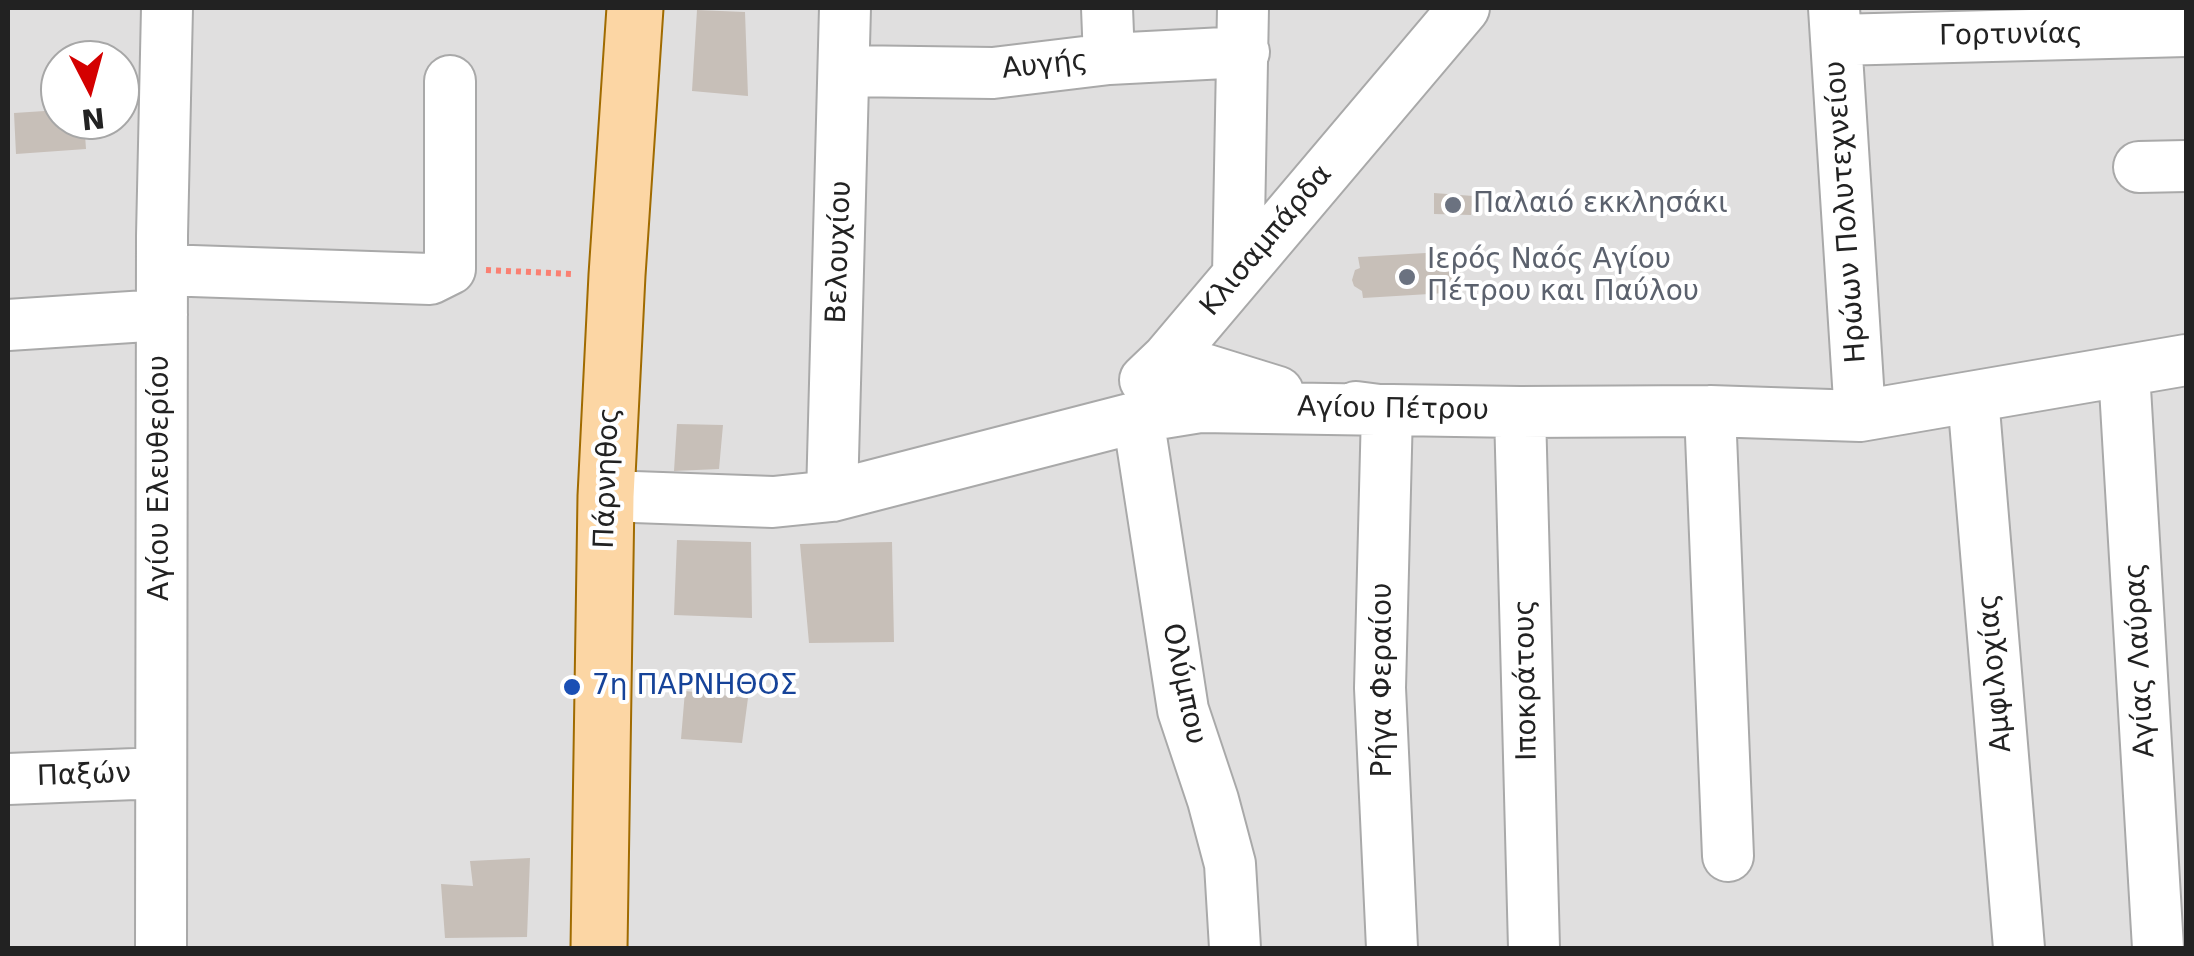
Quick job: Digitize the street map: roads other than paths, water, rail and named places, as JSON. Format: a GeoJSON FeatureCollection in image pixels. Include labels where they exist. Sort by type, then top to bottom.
{"type":"FeatureCollection","features":[{"type":"Feature","properties":{"kind":"main road","name":"Πάρνηθος"},"geometry":{"type":"LineString","coordinates":[[599,948],[606,496],[616,275],[636,8]]}},
{"type":"Feature","properties":{"kind":"street","name":"Αγίου Ελευθερίου"},"geometry":{"type":"LineString","coordinates":[[161,948],[162,293],[168,8]]}},
{"type":"Feature","properties":{"kind":"street","name":"Βελουχίου"},"geometry":{"type":"LineString","coordinates":[[832,496],[845,8]]}},
{"type":"Feature","properties":{"kind":"street"},"geometry":{"type":"LineString","coordinates":[[1108,8],[1108,59]]}},
{"type":"Feature","properties":{"kind":"street"},"geometry":{"type":"LineString","coordinates":[[1413,8],[1414,67]]}},
{"type":"Feature","properties":{"kind":"street","name":"Κλισαμπάρδα"},"geometry":{"type":"LineString","coordinates":[[1045,443],[1088,430],[1168,358],[1464,8]]}},
{"type":"Feature","properties":{"kind":"street","name":"Γορτυνίας"},"geometry":{"type":"LineString","coordinates":[[1835,24],[2186,31]]}},
{"type":"Feature","properties":{"kind":"street","name":"Ηρώων Πολυτεχνείου"},"geometry":{"type":"LineString","coordinates":[[1835,24],[1860,416]]}},
{"type":"Feature","properties":{"kind":"street"},"geometry":{"type":"LineString","coordinates":[[1238,275],[1244,30]]}},
{"type":"Feature","properties":{"kind":"street","name":"Αυγής"},"geometry":{"type":"LineString","coordinates":[[846,71],[993,72],[1108,59],[1244,30]]}},
{"type":"Feature","properties":{"kind":"street"},"geometry":{"type":"LineString","coordinates":[[8,325],[162,293],[430,279],[450,269],[450,81]]}},
{"type":"Feature","properties":{"kind":"street"},"geometry":{"type":"LineString","coordinates":[[1168,358],[1313,402],[1387,411]]}},
{"type":"Feature","properties":{"kind":"street","name":"Αγίου Πέτρου"},"geometry":{"type":"LineString","coordinates":[[606,496],[773,502],[832,496],[1138,417],[1200,407],[1860,416],[2186,360]]}},
{"type":"Feature","properties":{"kind":"street","name":"Αγίας Λαύρας"},"geometry":{"type":"LineString","coordinates":[[2124,370],[2158,948]]}},
{"type":"Feature","properties":{"kind":"street","name":"Αμφιλοχίας"},"geometry":{"type":"LineString","coordinates":[[1973,397],[2019,948]]}},
{"type":"Feature","properties":{"kind":"street","name":"Ρήγα Φεραίου"},"geometry":{"type":"LineString","coordinates":[[1387,411],[1380,688],[1392,948]]}},
{"type":"Feature","properties":{"kind":"street"},"geometry":{"type":"LineString","coordinates":[[1710,411],[1728,856]]}},
{"type":"Feature","properties":{"kind":"street","name":"Ιποκράτους"},"geometry":{"type":"LineString","coordinates":[[1520,412],[1534,948]]}},
{"type":"Feature","properties":{"kind":"street","name":"Ολύμπου"},"geometry":{"type":"LineString","coordinates":[[1138,417],[1182,710],[1230,864],[1234,948]]}},
{"type":"Feature","properties":{"kind":"street","name":"Παξών"},"geometry":{"type":"LineString","coordinates":[[8,779],[161,773]]}},
{"type":"Feature","properties":{"kind":"place","name":"Παλαιό εκκλησάκι"},"geometry":{"type":"Point","coordinates":[1453,205]}},
{"type":"Feature","properties":{"kind":"place","name":"Ιερός Ναός Αγίου Πέτρου και Παύλου"},"geometry":{"type":"Point","coordinates":[1407,277]}},
{"type":"Feature","properties":{"kind":"place","name":"7η ΠΑΡΝΗΘΟΣ"},"geometry":{"type":"Point","coordinates":[572,687]}}]}
